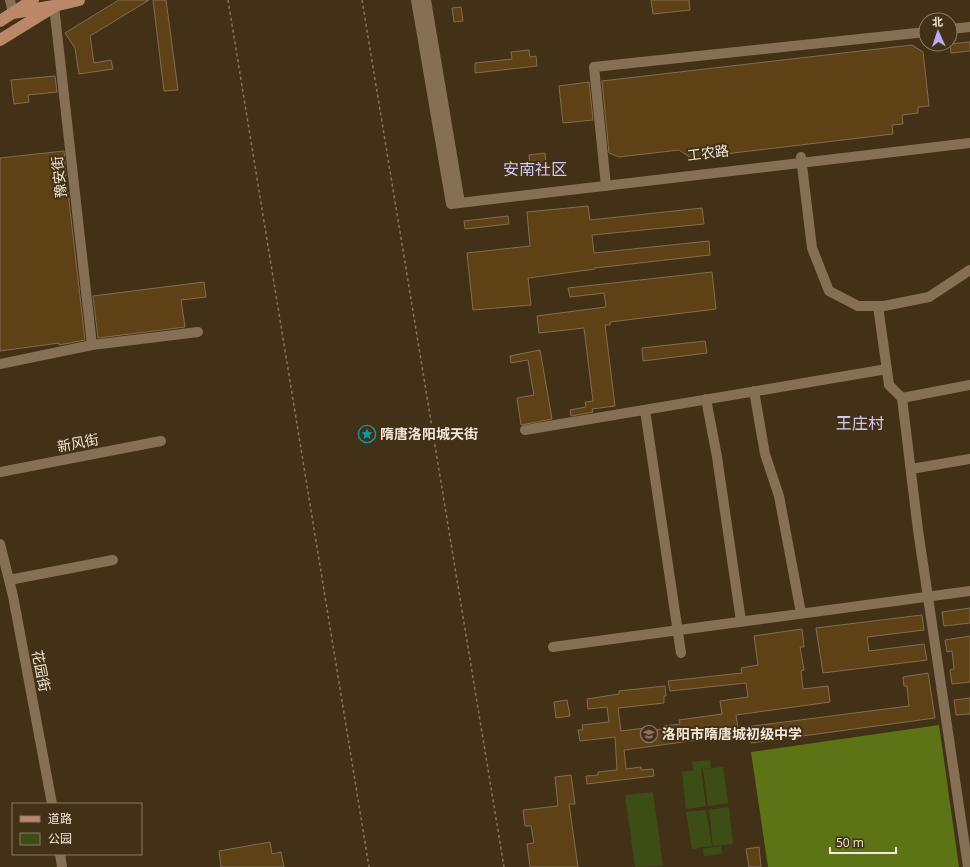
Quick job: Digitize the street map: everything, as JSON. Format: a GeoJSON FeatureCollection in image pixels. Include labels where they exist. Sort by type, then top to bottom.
{"type":"FeatureCollection","features":[{"type":"Feature","properties":{"kind":"main road"},"geometry":{"type":"LineString","coordinates":[[0,21],[33,0]]}},
{"type":"Feature","properties":{"kind":"main road"},"geometry":{"type":"LineString","coordinates":[[13,13],[79,0]]}},
{"type":"Feature","properties":{"kind":"main road"},"geometry":{"type":"LineString","coordinates":[[0,40],[60,3]]}},
{"type":"Feature","properties":{"kind":"street"},"geometry":{"type":"LineString","coordinates":[[10,0],[13,13]]}},
{"type":"Feature","properties":{"kind":"street"},"geometry":{"type":"LineString","coordinates":[[416,0],[455,201]]}},
{"type":"Feature","properties":{"kind":"street"},"geometry":{"type":"LineString","coordinates":[[426,0],[455,201]]}},
{"type":"Feature","properties":{"kind":"street","name":"豫安街"},"geometry":{"type":"LineString","coordinates":[[60,3],[92,345]]}},
{"type":"Feature","properties":{"kind":"street"},"geometry":{"type":"LineString","coordinates":[[958,28],[970,27]]}},
{"type":"Feature","properties":{"kind":"street"},"geometry":{"type":"LineString","coordinates":[[606,183],[594,67],[918,33]]}},
{"type":"Feature","properties":{"kind":"street","name":"工农路"},"geometry":{"type":"LineString","coordinates":[[801,160],[970,137]]}},
{"type":"Feature","properties":{"kind":"street","name":"工农路"},"geometry":{"type":"LineString","coordinates":[[455,201],[801,160],[970,143]]}},
{"type":"Feature","properties":{"kind":"street"},"geometry":{"type":"LineString","coordinates":[[801,160],[812,248],[829,291],[858,306],[878,306],[929,297],[970,270]]}},
{"type":"Feature","properties":{"kind":"street"},"geometry":{"type":"LineString","coordinates":[[878,306],[889,384],[902,398],[928,596],[968,867]]}},
{"type":"Feature","properties":{"kind":"street"},"geometry":{"type":"LineString","coordinates":[[0,364],[92,345],[198,332]]}},
{"type":"Feature","properties":{"kind":"street"},"geometry":{"type":"LineString","coordinates":[[525,430],[887,369]]}},
{"type":"Feature","properties":{"kind":"street"},"geometry":{"type":"LineString","coordinates":[[902,398],[970,385]]}},
{"type":"Feature","properties":{"kind":"street"},"geometry":{"type":"LineString","coordinates":[[754,391],[765,454],[779,496],[801,614]]}},
{"type":"Feature","properties":{"kind":"street"},"geometry":{"type":"LineString","coordinates":[[706,399],[717,456],[741,622]]}},
{"type":"Feature","properties":{"kind":"street"},"geometry":{"type":"LineString","coordinates":[[645,410],[681,653]]}},
{"type":"Feature","properties":{"kind":"street","name":"新风街"},"geometry":{"type":"LineString","coordinates":[[0,472],[161,441]]}},
{"type":"Feature","properties":{"kind":"street"},"geometry":{"type":"LineString","coordinates":[[911,469],[970,459]]}},
{"type":"Feature","properties":{"kind":"street","name":"花园街"},"geometry":{"type":"LineString","coordinates":[[0,544],[9,580],[52,803]]}},
{"type":"Feature","properties":{"kind":"street"},"geometry":{"type":"LineString","coordinates":[[9,580],[113,560]]}},
{"type":"Feature","properties":{"kind":"street"},"geometry":{"type":"LineString","coordinates":[[553,647],[970,591]]}},
{"type":"Feature","properties":{"kind":"street"},"geometry":{"type":"LineString","coordinates":[[60,855],[62,867]]}},
{"type":"Feature","properties":{"kind":"path"},"geometry":{"type":"LineString","coordinates":[[228,0],[369,867]]}},
{"type":"Feature","properties":{"kind":"path"},"geometry":{"type":"LineString","coordinates":[[362,0],[504,867]]}},
{"type":"Feature","properties":{"kind":"green space"},"geometry":{"type":"Polygon","coordinates":[[[939,725],[959,867],[768,867],[751,752],[939,725]]]}},
{"type":"Feature","properties":{"kind":"green space"},"geometry":{"type":"Polygon","coordinates":[[[710,760],[711,768],[701,769],[706,806],[686,809],[682,772],[693,770],[692,762],[710,760]]]}},
{"type":"Feature","properties":{"kind":"green space"},"geometry":{"type":"Polygon","coordinates":[[[723,767],[728,803],[708,806],[703,769],[723,767]]]}},
{"type":"Feature","properties":{"kind":"green space"},"geometry":{"type":"Polygon","coordinates":[[[653,792],[663,866],[635,867],[625,795],[653,792]]]}},
{"type":"Feature","properties":{"kind":"green space"},"geometry":{"type":"Polygon","coordinates":[[[729,807],[733,844],[713,846],[709,810],[729,807]]]}},
{"type":"Feature","properties":{"kind":"green space"},"geometry":{"type":"Polygon","coordinates":[[[706,810],[712,846],[692,849],[686,812],[706,810]]]}},
{"type":"Feature","properties":{"kind":"green space"},"geometry":{"type":"Polygon","coordinates":[[[721,846],[722,854],[704,856],[703,849],[721,846]]]}},
{"type":"Feature","properties":{"kind":"building"},"geometry":{"type":"Polygon","coordinates":[[[119,0],[149,0],[90,36],[94,63],[111,60],[113,69],[79,74],[75,48],[65,33],[119,0]]]}},
{"type":"Feature","properties":{"kind":"building"},"geometry":{"type":"Polygon","coordinates":[[[153,0],[166,0],[178,90],[164,91],[153,0]]]}},
{"type":"Feature","properties":{"kind":"building"},"geometry":{"type":"Polygon","coordinates":[[[651,0],[689,0],[690,10],[653,14],[651,0]]]}},
{"type":"Feature","properties":{"kind":"building"},"geometry":{"type":"Polygon","coordinates":[[[461,7],[463,21],[454,22],[452,8],[461,7]]]}},
{"type":"Feature","properties":{"kind":"building"},"geometry":{"type":"Polygon","coordinates":[[[970,42],[970,51],[951,53],[958,52],[958,43],[970,42]]]}},
{"type":"Feature","properties":{"kind":"building"},"geometry":{"type":"Polygon","coordinates":[[[912,45],[918,49],[918,52],[923,52],[929,106],[918,107],[918,113],[902,115],[903,124],[892,125],[893,134],[691,158],[679,150],[619,157],[609,153],[602,81],[912,45]]]}},
{"type":"Feature","properties":{"kind":"building"},"geometry":{"type":"Polygon","coordinates":[[[529,50],[530,57],[536,56],[537,66],[475,73],[475,63],[512,59],[511,52],[529,50]]]}},
{"type":"Feature","properties":{"kind":"building"},"geometry":{"type":"Polygon","coordinates":[[[55,76],[57,92],[28,95],[29,102],[14,104],[11,80],[55,76]]]}},
{"type":"Feature","properties":{"kind":"building"},"geometry":{"type":"Polygon","coordinates":[[[589,82],[593,120],[563,123],[559,86],[589,82]]]}},
{"type":"Feature","properties":{"kind":"building"},"geometry":{"type":"Polygon","coordinates":[[[64,151],[66,176],[58,177],[60,193],[68,192],[85,340],[59,345],[59,343],[0,351],[0,158],[64,151]]]}},
{"type":"Feature","properties":{"kind":"building"},"geometry":{"type":"Polygon","coordinates":[[[545,153],[546,163],[530,165],[529,155],[545,153]]]}},
{"type":"Feature","properties":{"kind":"building"},"geometry":{"type":"Polygon","coordinates":[[[588,206],[590,220],[702,208],[704,224],[592,235],[594,253],[709,241],[710,255],[595,268],[528,278],[531,305],[473,310],[467,253],[530,246],[527,212],[588,206]]]}},
{"type":"Feature","properties":{"kind":"building"},"geometry":{"type":"Polygon","coordinates":[[[508,216],[509,224],[465,229],[464,221],[508,216]]]}},
{"type":"Feature","properties":{"kind":"building"},"geometry":{"type":"Polygon","coordinates":[[[712,272],[716,309],[610,322],[610,325],[605,325],[615,406],[592,409],[593,412],[571,416],[570,410],[586,407],[585,402],[593,401],[584,328],[539,333],[537,316],[606,307],[604,293],[570,297],[568,288],[712,272]]]}},
{"type":"Feature","properties":{"kind":"building"},"geometry":{"type":"Polygon","coordinates":[[[204,282],[206,297],[181,300],[185,327],[98,338],[93,296],[204,282]]]}},
{"type":"Feature","properties":{"kind":"building"},"geometry":{"type":"Polygon","coordinates":[[[705,341],[707,353],[643,361],[642,348],[705,341]]]}},
{"type":"Feature","properties":{"kind":"building"},"geometry":{"type":"Polygon","coordinates":[[[540,350],[552,419],[521,425],[517,398],[534,395],[528,360],[511,363],[510,356],[540,350]]]}},
{"type":"Feature","properties":{"kind":"building"},"geometry":{"type":"Polygon","coordinates":[[[970,608],[970,623],[944,626],[942,612],[970,608]]]}},
{"type":"Feature","properties":{"kind":"building"},"geometry":{"type":"Polygon","coordinates":[[[922,615],[924,630],[867,637],[869,651],[924,644],[927,660],[823,673],[816,628],[922,615]]]}},
{"type":"Feature","properties":{"kind":"building"},"geometry":{"type":"Polygon","coordinates":[[[802,629],[804,647],[800,647],[804,670],[801,671],[803,689],[828,686],[830,702],[736,715],[738,728],[909,706],[907,686],[904,686],[903,677],[928,673],[935,718],[751,743],[750,733],[624,750],[626,769],[641,767],[641,770],[653,769],[654,776],[587,784],[586,776],[598,775],[598,772],[617,770],[615,737],[580,741],[578,730],[583,730],[582,725],[609,722],[607,707],[588,709],[587,699],[619,694],[619,691],[665,686],[666,696],[664,696],[664,703],[618,708],[621,731],[645,728],[646,731],[663,729],[663,726],[680,724],[679,720],[722,714],[720,701],[748,697],[746,683],[670,691],[668,681],[742,673],[741,668],[758,665],[754,636],[802,629]]]}},
{"type":"Feature","properties":{"kind":"building"},"geometry":{"type":"Polygon","coordinates":[[[970,636],[970,682],[952,684],[950,670],[954,669],[952,651],[947,652],[945,640],[970,636]]]}},
{"type":"Feature","properties":{"kind":"building"},"geometry":{"type":"Polygon","coordinates":[[[970,698],[970,714],[956,715],[954,700],[970,698]]]}},
{"type":"Feature","properties":{"kind":"building"},"geometry":{"type":"Polygon","coordinates":[[[567,700],[570,716],[556,718],[554,702],[567,700]]]}},
{"type":"Feature","properties":{"kind":"building"},"geometry":{"type":"Polygon","coordinates":[[[571,775],[575,804],[569,804],[578,867],[530,867],[527,844],[534,843],[531,826],[525,826],[523,810],[558,806],[555,777],[571,775]]]}},
{"type":"Feature","properties":{"kind":"building"},"geometry":{"type":"Polygon","coordinates":[[[270,842],[272,854],[281,852],[284,867],[221,867],[219,851],[270,842]]]}},
{"type":"Feature","properties":{"kind":"building"},"geometry":{"type":"Polygon","coordinates":[[[759,847],[761,867],[749,867],[746,849],[759,847]]]}},
{"type":"Feature","properties":{"kind":"place","name":"隋唐洛阳城天街"},"geometry":{"type":"Point","coordinates":[367,434]}},
{"type":"Feature","properties":{"kind":"place","name":"洛阳市隋唐城初级中学"},"geometry":{"type":"Point","coordinates":[649,734]}},
{"type":"Feature","properties":{"kind":"district","name":"安南社区"},"geometry":{"type":"Point","coordinates":[535,169]}},
{"type":"Feature","properties":{"kind":"district","name":"王庄村"},"geometry":{"type":"Point","coordinates":[860,423]}}]}
